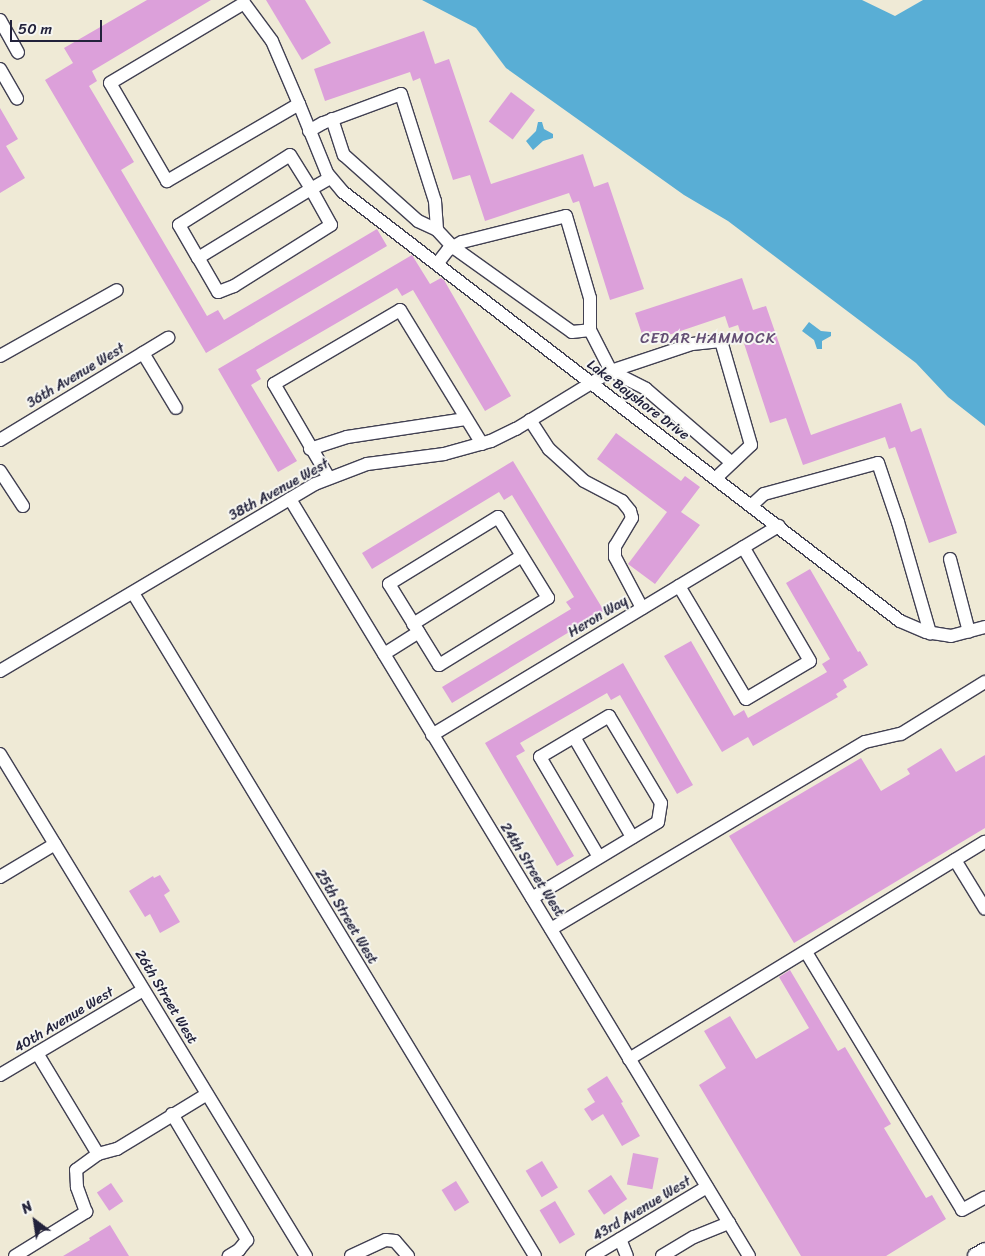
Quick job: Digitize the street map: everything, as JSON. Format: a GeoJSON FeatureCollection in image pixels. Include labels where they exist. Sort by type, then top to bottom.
{"type":"FeatureCollection","features":[{"type":"Feature","properties":{"kind":"main road"},"geometry":{"type":"LineString","coordinates":[[976,1256],[985,1250]]}},
{"type":"Feature","properties":{"kind":"street","name":"Lake Bayshore Drive"},"geometry":{"type":"LineString","coordinates":[[299,104],[167,181],[110,83],[244,3],[272,41],[299,104],[309,131],[330,178],[343,192],[752,505],[900,621],[930,633],[951,636],[985,626]]}},
{"type":"Feature","properties":{"kind":"street"},"geometry":{"type":"LineString","coordinates":[[0,20],[18,52]]}},
{"type":"Feature","properties":{"kind":"street"},"geometry":{"type":"LineString","coordinates":[[0,69],[17,98]]}},
{"type":"Feature","properties":{"kind":"street"},"geometry":{"type":"LineString","coordinates":[[309,131],[332,120],[402,94],[435,201],[437,230]]}},
{"type":"Feature","properties":{"kind":"street"},"geometry":{"type":"LineString","coordinates":[[332,120],[344,156],[418,221],[437,230],[453,247],[572,332],[590,330]]}},
{"type":"Feature","properties":{"kind":"street"},"geometry":{"type":"LineString","coordinates":[[290,155],[311,189],[331,225],[234,286],[218,292],[178,225],[290,155]]}},
{"type":"Feature","properties":{"kind":"street"},"geometry":{"type":"LineString","coordinates":[[198,258],[330,178]]}},
{"type":"Feature","properties":{"kind":"street"},"geometry":{"type":"LineString","coordinates":[[437,264],[448,250],[462,242],[566,216],[590,298],[590,330],[611,372],[646,389],[732,463],[716,478]]}},
{"type":"Feature","properties":{"kind":"street"},"geometry":{"type":"LineString","coordinates":[[0,356],[117,290]]}},
{"type":"Feature","properties":{"kind":"street"},"geometry":{"type":"LineString","coordinates":[[329,478],[310,449],[274,384],[400,310],[482,444]]}},
{"type":"Feature","properties":{"kind":"street","name":"36th Avenue West"},"geometry":{"type":"LineString","coordinates":[[0,440],[168,338]]}},
{"type":"Feature","properties":{"kind":"street","name":"38th Avenue West"},"geometry":{"type":"LineString","coordinates":[[0,671],[290,499],[329,478],[367,464],[444,454],[482,444],[530,420],[591,382],[611,372],[692,344],[721,341],[751,446],[732,463]]}},
{"type":"Feature","properties":{"kind":"street"},"geometry":{"type":"LineString","coordinates":[[143,353],[176,408]]}},
{"type":"Feature","properties":{"kind":"street"},"geometry":{"type":"LineString","coordinates":[[310,449],[347,437],[466,419]]}},
{"type":"Feature","properties":{"kind":"street"},"geometry":{"type":"LineString","coordinates":[[530,420],[549,449],[584,481],[622,501],[630,510],[632,518],[615,546],[614,557],[642,608]]}},
{"type":"Feature","properties":{"kind":"street"},"geometry":{"type":"LineString","coordinates":[[752,505],[764,494],[878,463],[898,522],[930,633]]}},
{"type":"Feature","properties":{"kind":"street"},"geometry":{"type":"LineString","coordinates":[[0,471],[23,506]]}},
{"type":"Feature","properties":{"kind":"street","name":"24th Street West"},"geometry":{"type":"LineString","coordinates":[[290,499],[749,1256]]}},
{"type":"Feature","properties":{"kind":"street"},"geometry":{"type":"LineString","coordinates":[[498,517],[522,556],[548,598],[439,665],[389,584],[498,517]]}},
{"type":"Feature","properties":{"kind":"street","name":"Heron Way"},"geometry":{"type":"LineString","coordinates":[[432,735],[779,526]]}},
{"type":"Feature","properties":{"kind":"street"},"geometry":{"type":"LineString","coordinates":[[679,586],[746,699],[810,661],[743,547]]}},
{"type":"Feature","properties":{"kind":"street"},"geometry":{"type":"LineString","coordinates":[[384,654],[416,628],[522,556]]}},
{"type":"Feature","properties":{"kind":"street"},"geometry":{"type":"LineString","coordinates":[[950,559],[968,632]]}},
{"type":"Feature","properties":{"kind":"street","name":"25th Street West"},"geometry":{"type":"LineString","coordinates":[[132,593],[535,1256]]}},
{"type":"Feature","properties":{"kind":"street"},"geometry":{"type":"LineString","coordinates":[[551,929],[865,742],[900,734],[985,682]]}},
{"type":"Feature","properties":{"kind":"street"},"geometry":{"type":"LineString","coordinates":[[532,898],[658,822],[661,803],[610,716],[540,757],[599,857]]}},
{"type":"Feature","properties":{"kind":"street"},"geometry":{"type":"LineString","coordinates":[[574,737],[632,837]]}},
{"type":"Feature","properties":{"kind":"street","name":"26th Street West"},"geometry":{"type":"LineString","coordinates":[[0,754],[306,1256]]}},
{"type":"Feature","properties":{"kind":"street"},"geometry":{"type":"LineString","coordinates":[[629,1059],[985,842]]}},
{"type":"Feature","properties":{"kind":"street"},"geometry":{"type":"LineString","coordinates":[[0,877],[55,844]]}},
{"type":"Feature","properties":{"kind":"street"},"geometry":{"type":"LineString","coordinates":[[956,860],[985,909]]}},
{"type":"Feature","properties":{"kind":"street"},"geometry":{"type":"LineString","coordinates":[[806,952],[962,1210],[985,1197]]}},
{"type":"Feature","properties":{"kind":"street","name":"40th Avenue West"},"geometry":{"type":"LineString","coordinates":[[0,1075],[144,990]]}},
{"type":"Feature","properties":{"kind":"street"},"geometry":{"type":"LineString","coordinates":[[37,1053],[98,1154]]}},
{"type":"Feature","properties":{"kind":"street"},"geometry":{"type":"LineString","coordinates":[[15,1256],[86,1212],[77,1187],[76,1170],[98,1154],[116,1149],[207,1094]]}},
{"type":"Feature","properties":{"kind":"street"},"geometry":{"type":"LineString","coordinates":[[172,1114],[247,1240],[239,1250],[229,1256]]}},
{"type":"Feature","properties":{"kind":"street","name":"43rd Avenue West"},"geometry":{"type":"LineString","coordinates":[[592,1256],[707,1187]]}},
{"type":"Feature","properties":{"kind":"street"},"geometry":{"type":"LineString","coordinates":[[662,1256],[694,1237],[729,1223]]}},
{"type":"Feature","properties":{"kind":"street"},"geometry":{"type":"LineString","coordinates":[[620,1239],[627,1256]]}},
{"type":"Feature","properties":{"kind":"street"},"geometry":{"type":"LineString","coordinates":[[351,1256],[386,1240],[395,1241],[408,1256]]}},
{"type":"Feature","properties":{"kind":"water"},"geometry":{"type":"Polygon","coordinates":[[[422,0],[862,0],[895,16],[923,0],[985,0],[985,426],[948,397],[916,363],[728,221],[684,195],[506,68],[476,28],[422,0]]]}},
{"type":"Feature","properties":{"kind":"water"},"geometry":{"type":"Polygon","coordinates":[[[538,122],[542,122],[544,129],[553,134],[553,138],[543,141],[533,150],[526,141],[536,131],[538,122]]]}},
{"type":"Feature","properties":{"kind":"water"},"geometry":{"type":"Polygon","coordinates":[[[809,322],[821,331],[831,332],[831,336],[822,341],[822,349],[817,349],[814,340],[802,331],[809,322]]]}},
{"type":"Feature","properties":{"kind":"building"},"geometry":{"type":"Polygon","coordinates":[[[147,0],[211,0],[92,71],[97,81],[89,86],[134,162],[121,170],[207,316],[218,310],[224,320],[377,229],[387,246],[206,353],[45,80],[73,63],[64,48],[147,0]]]}},
{"type":"Feature","properties":{"kind":"building"},"geometry":{"type":"Polygon","coordinates":[[[266,0],[305,0],[331,43],[302,60],[266,0]]]}},
{"type":"Feature","properties":{"kind":"building"},"geometry":{"type":"Polygon","coordinates":[[[424,31],[435,64],[449,59],[491,184],[583,154],[594,187],[608,182],[644,289],[610,300],[579,201],[573,203],[569,193],[485,221],[470,175],[453,180],[420,78],[413,81],[410,72],[325,101],[314,69],[424,31]]]}},
{"type":"Feature","properties":{"kind":"building"},"geometry":{"type":"Polygon","coordinates":[[[511,92],[535,110],[513,140],[489,122],[511,92]]]}},
{"type":"Feature","properties":{"kind":"building"},"geometry":{"type":"Polygon","coordinates":[[[0,108],[18,139],[6,146],[25,178],[0,193],[0,108]]]}},
{"type":"Feature","properties":{"kind":"building"},"geometry":{"type":"Polygon","coordinates":[[[412,255],[430,284],[441,278],[444,280],[511,396],[485,411],[413,290],[402,296],[397,288],[256,370],[261,379],[251,385],[297,461],[278,472],[218,369],[412,255]]]}},
{"type":"Feature","properties":{"kind":"building"},"geometry":{"type":"Polygon","coordinates":[[[742,278],[753,310],[766,306],[811,435],[901,403],[911,432],[921,428],[957,533],[929,543],[895,447],[889,449],[885,437],[803,465],[786,418],[770,423],[738,325],[729,328],[725,316],[645,343],[635,313],[742,278]]]}},
{"type":"Feature","properties":{"kind":"building"},"geometry":{"type":"Polygon","coordinates":[[[616,433],[681,481],[685,476],[700,487],[681,512],[700,525],[655,584],[628,564],[667,512],[597,459],[616,433]]]}},
{"type":"Feature","properties":{"kind":"building"},"geometry":{"type":"Polygon","coordinates":[[[513,461],[604,611],[452,703],[442,687],[571,609],[566,602],[574,597],[512,495],[504,500],[499,492],[372,569],[362,553],[513,461]]]}},
{"type":"Feature","properties":{"kind":"building"},"geometry":{"type":"Polygon","coordinates":[[[810,569],[858,652],[860,651],[868,665],[843,680],[847,687],[836,694],[838,697],[753,746],[748,737],[722,752],[664,656],[691,641],[734,716],[744,710],[748,718],[827,672],[822,664],[830,659],[786,583],[810,569]]]}},
{"type":"Feature","properties":{"kind":"building"},"geometry":{"type":"Polygon","coordinates":[[[623,663],[693,785],[677,794],[620,695],[611,700],[607,693],[520,743],[525,751],[516,756],[574,856],[557,866],[485,743],[623,663]]]}},
{"type":"Feature","properties":{"kind":"building"},"geometry":{"type":"Polygon","coordinates":[[[941,748],[956,772],[985,755],[985,828],[794,943],[729,836],[861,758],[881,791],[910,774],[907,769],[941,748]]]}},
{"type":"Feature","properties":{"kind":"building"},"geometry":{"type":"Polygon","coordinates":[[[160,875],[170,891],[164,895],[180,922],[160,933],[150,914],[145,917],[129,891],[153,876],[154,878],[160,875]]]}},
{"type":"Feature","properties":{"kind":"building"},"geometry":{"type":"Polygon","coordinates":[[[790,970],[838,1051],[845,1047],[891,1124],[884,1128],[926,1198],[932,1195],[946,1219],[886,1256],[801,1256],[699,1085],[726,1068],[704,1031],[730,1016],[756,1059],[809,1028],[779,977],[790,970]]]}},
{"type":"Feature","properties":{"kind":"building"},"geometry":{"type":"Polygon","coordinates":[[[607,1076],[640,1136],[622,1146],[603,1114],[592,1121],[584,1109],[595,1102],[587,1089],[607,1076]]]}},
{"type":"Feature","properties":{"kind":"building"},"geometry":{"type":"Polygon","coordinates":[[[633,1153],[659,1158],[652,1189],[627,1184],[633,1153]]]}},
{"type":"Feature","properties":{"kind":"building"},"geometry":{"type":"Polygon","coordinates":[[[542,1161],[558,1188],[542,1197],[526,1171],[542,1161]]]}},
{"type":"Feature","properties":{"kind":"building"},"geometry":{"type":"Polygon","coordinates":[[[611,1175],[627,1199],[604,1215],[588,1191],[611,1175]]]}},
{"type":"Feature","properties":{"kind":"building"},"geometry":{"type":"Polygon","coordinates":[[[456,1181],[469,1202],[455,1211],[442,1190],[456,1181]]]}},
{"type":"Feature","properties":{"kind":"building"},"geometry":{"type":"Polygon","coordinates":[[[111,1183],[123,1201],[109,1211],[97,1193],[111,1183]]]}},
{"type":"Feature","properties":{"kind":"building"},"geometry":{"type":"Polygon","coordinates":[[[555,1201],[575,1234],[560,1244],[540,1210],[555,1201]]]}},
{"type":"Feature","properties":{"kind":"building"},"geometry":{"type":"Polygon","coordinates":[[[110,1225],[129,1256],[63,1256],[90,1240],[89,1238],[110,1225]]]}},
{"type":"Feature","properties":{"kind":"district","name":"CEDAR HAMMOCK"},"geometry":{"type":"Point","coordinates":[708,339]}}]}
